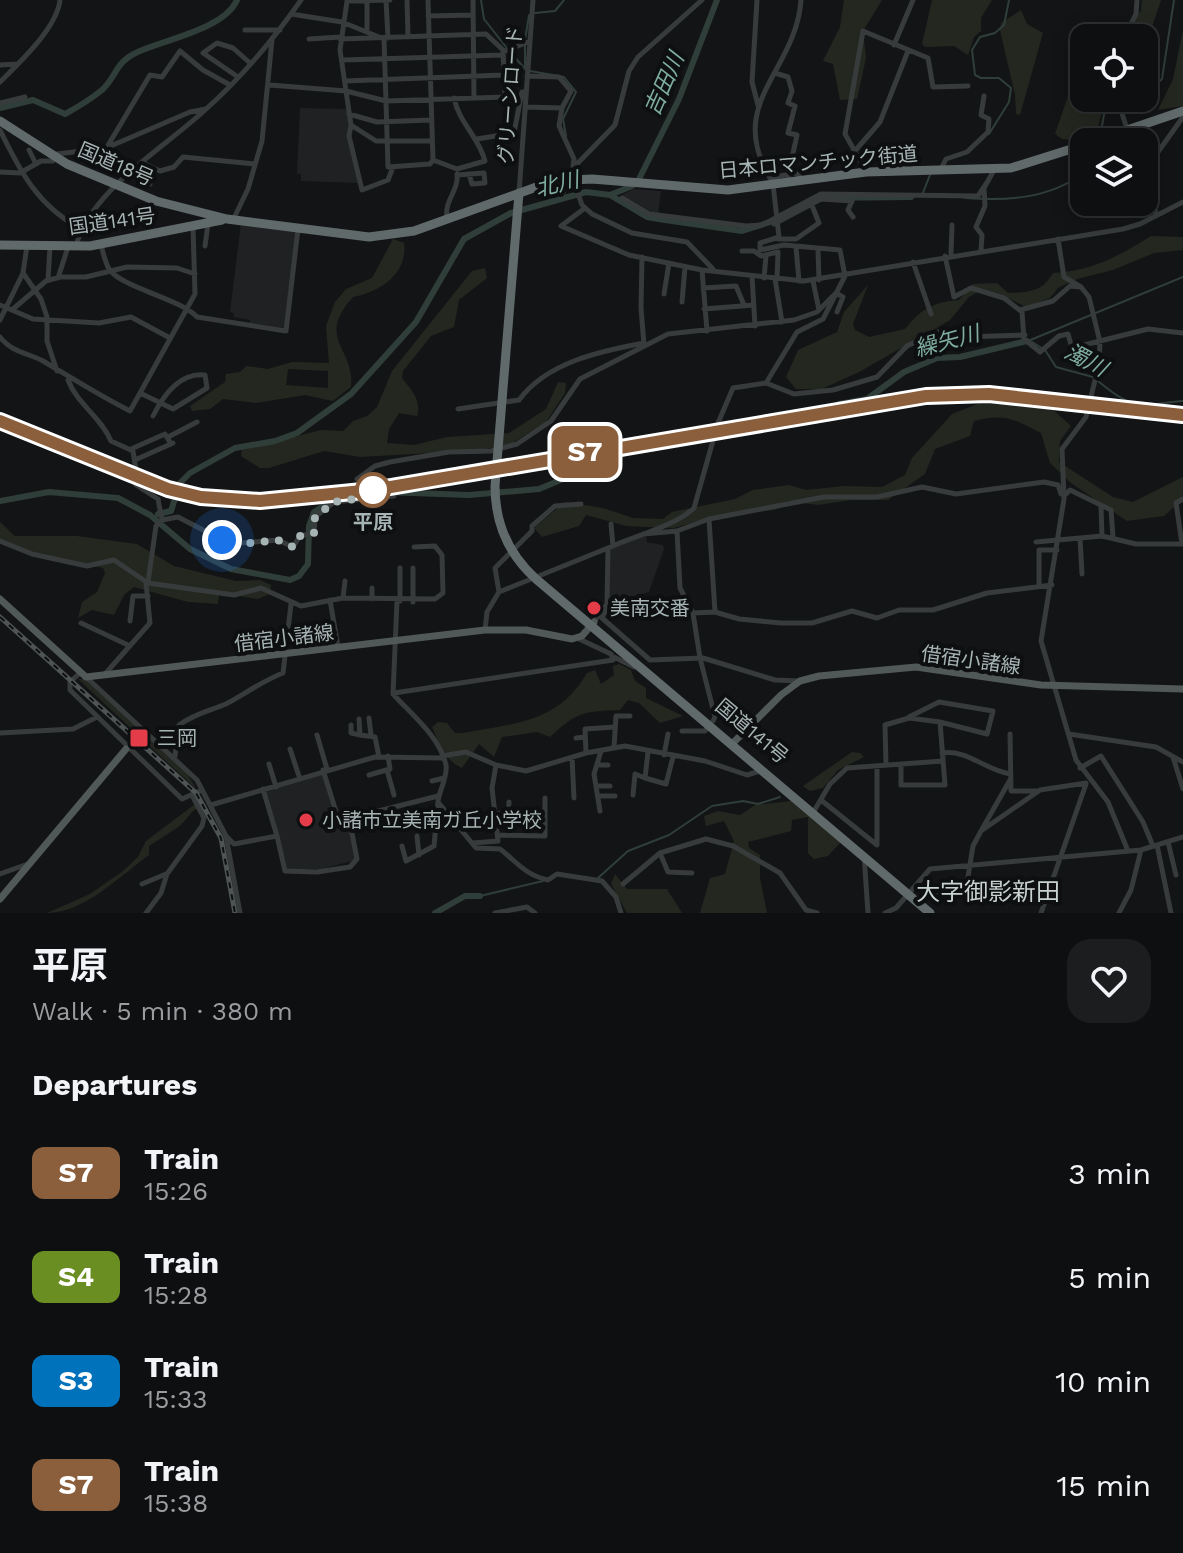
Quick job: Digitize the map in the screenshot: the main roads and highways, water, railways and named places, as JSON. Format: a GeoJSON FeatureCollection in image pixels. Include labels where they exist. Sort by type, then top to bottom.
{"type":"FeatureCollection","features":[{"type":"Feature","properties":{"kind":"highway"},"geometry":{"type":"LineString","coordinates":[[1134,128],[1183,114]]}},
{"type":"Feature","properties":{"kind":"highway","name":"国道18号"},"geometry":{"type":"LineString","coordinates":[[0,124],[111,184],[230,220]]}},
{"type":"Feature","properties":{"kind":"highway","name":"日本ロマンチック街道"},"geometry":{"type":"LineString","coordinates":[[230,220],[386,237],[519,193],[575,184],[717,190],[866,172],[994,170],[1070,149]]}},
{"type":"Feature","properties":{"kind":"highway","name":"国道141号"},"geometry":{"type":"LineString","coordinates":[[519,193],[500,402],[497,513],[516,557],[538,580],[734,742],[817,806],[912,892],[930,913]]}},
{"type":"Feature","properties":{"kind":"highway"},"geometry":{"type":"LineString","coordinates":[[197,212],[202,217],[200,225]]}},
{"type":"Feature","properties":{"kind":"highway","name":"国道141号"},"geometry":{"type":"LineString","coordinates":[[0,245],[101,245],[230,220]]}},
{"type":"Feature","properties":{"kind":"highway","name":"国道141号"},"geometry":{"type":"LineString","coordinates":[[593,624],[641,668],[711,723]]}},
{"type":"Feature","properties":{"kind":"highway","name":"国道141号"},"geometry":{"type":"LineString","coordinates":[[734,742],[763,770],[817,806],[864,854],[937,913]]}},
{"type":"Feature","properties":{"kind":"main road","name":"借宿小諸線"},"geometry":{"type":"LineString","coordinates":[[0,599],[84,674],[485,630],[526,630],[576,638],[593,624]]}},
{"type":"Feature","properties":{"kind":"main road","name":"借宿小諸線"},"geometry":{"type":"LineString","coordinates":[[734,742],[800,681],[819,676],[916,667],[1056,686],[1183,689]]}},
{"type":"Feature","properties":{"kind":"main road"},"geometry":{"type":"LineString","coordinates":[[0,899],[126,749]]}},
{"type":"Feature","properties":{"kind":"waterway"},"geometry":{"type":"LineString","coordinates":[[0,108],[33,100],[65,114],[102,90],[121,64],[132,55],[208,25],[231,10],[237,0]]}},
{"type":"Feature","properties":{"kind":"waterway"},"geometry":{"type":"LineString","coordinates":[[481,0],[484,19],[506,47]]}},
{"type":"Feature","properties":{"kind":"waterway"},"geometry":{"type":"LineString","coordinates":[[535,13],[555,11],[564,0]]}},
{"type":"Feature","properties":{"kind":"waterway","name":"吉田川"},"geometry":{"type":"LineString","coordinates":[[638,181],[679,99],[717,0]]}},
{"type":"Feature","properties":{"kind":"waterway"},"geometry":{"type":"LineString","coordinates":[[989,134],[1009,102],[1011,88],[999,78],[975,75],[972,50],[980,37],[995,33],[1004,25],[1009,0]]}},
{"type":"Feature","properties":{"kind":"waterway","name":"北川"},"geometry":{"type":"LineString","coordinates":[[1158,83],[1162,79],[1174,0]]}},
{"type":"Feature","properties":{"kind":"waterway"},"geometry":{"type":"LineString","coordinates":[[525,40],[529,15]]}},
{"type":"Feature","properties":{"kind":"waterway"},"geometry":{"type":"LineString","coordinates":[[525,46],[525,68]]}},
{"type":"Feature","properties":{"kind":"waterway"},"geometry":{"type":"LineString","coordinates":[[510,52],[526,70]]}},
{"type":"Feature","properties":{"kind":"waterway"},"geometry":{"type":"LineString","coordinates":[[530,71],[564,77],[576,92],[563,119],[566,136]]}},
{"type":"Feature","properties":{"kind":"waterway","name":"北川"},"geometry":{"type":"LineString","coordinates":[[1102,128],[1104,112]]}},
{"type":"Feature","properties":{"kind":"waterway"},"geometry":{"type":"LineString","coordinates":[[571,175],[572,161]]}},
{"type":"Feature","properties":{"kind":"waterway"},"geometry":{"type":"LineString","coordinates":[[922,195],[930,175]]}},
{"type":"Feature","properties":{"kind":"waterway","name":"北川"},"geometry":{"type":"LineString","coordinates":[[965,198],[1027,196],[1070,182]]}},
{"type":"Feature","properties":{"kind":"waterway"},"geometry":{"type":"LineString","coordinates":[[563,197],[568,185]]}},
{"type":"Feature","properties":{"kind":"waterway","name":"吉田川"},"geometry":{"type":"LineString","coordinates":[[610,195],[632,186]]}},
{"type":"Feature","properties":{"kind":"waterway","name":"北川"},"geometry":{"type":"LineString","coordinates":[[158,514],[171,511],[180,483],[190,473],[235,448],[275,441],[297,433],[351,394],[416,322],[464,239],[511,213],[586,192],[610,195],[647,217],[665,220],[742,231],[777,220]]}},
{"type":"Feature","properties":{"kind":"waterway","name":"北川"},"geometry":{"type":"LineString","coordinates":[[818,198],[911,197]]}},
{"type":"Feature","properties":{"kind":"waterway","name":"繰矢川"},"geometry":{"type":"LineString","coordinates":[[1028,341],[1183,277]]}},
{"type":"Feature","properties":{"kind":"waterway","name":"繰矢川"},"geometry":{"type":"LineString","coordinates":[[0,501],[49,492],[118,498],[150,515],[190,549],[231,569],[290,580],[299,576],[308,564],[309,526],[314,512],[333,500],[384,492],[469,495],[539,489],[640,447],[763,429],[837,414],[839,404],[867,399],[904,372],[937,358],[960,357],[1027,341]]}},
{"type":"Feature","properties":{"kind":"waterway","name":"濁川"},"geometry":{"type":"LineString","coordinates":[[1032,342],[1045,350],[1056,367],[1093,377]]}},
{"type":"Feature","properties":{"kind":"waterway","name":"濁川"},"geometry":{"type":"LineString","coordinates":[[1098,381],[1129,402],[1146,405],[1183,401]]}},
{"type":"Feature","properties":{"kind":"waterway"},"geometry":{"type":"LineString","coordinates":[[598,878],[628,851],[669,835],[712,806],[743,801],[758,804],[780,797]]}},
{"type":"Feature","properties":{"kind":"waterway"},"geometry":{"type":"LineString","coordinates":[[480,896],[543,881]]}},
{"type":"Feature","properties":{"kind":"waterway"},"geometry":{"type":"LineString","coordinates":[[435,913],[465,896],[480,896]]}},
{"type":"Feature","properties":{"kind":"railway"},"geometry":{"type":"LineString","coordinates":[[0,421],[149,483],[201,497],[260,501],[389,487],[926,396],[989,394],[1183,415]]}},
{"type":"Feature","properties":{"kind":"railway"},"geometry":{"type":"LineString","coordinates":[[0,617],[196,793],[221,838],[235,913]]}},
{"type":"Feature","properties":{"kind":"train","name":"S7"},"geometry":{"type":"LineString","coordinates":[[0,421],[168,489],[201,497],[260,501],[373,490],[646,441],[947,394],[989,394],[1183,415]]}},
{"type":"Feature","properties":{"kind":"place","name":"平原"},"geometry":{"type":"Point","coordinates":[373,490]}},
{"type":"Feature","properties":{"kind":"place","name":"美南交番"},"geometry":{"type":"Point","coordinates":[594,608]}},
{"type":"Feature","properties":{"kind":"place","name":"三岡"},"geometry":{"type":"Point","coordinates":[139,738]}},
{"type":"Feature","properties":{"kind":"place","name":"小諸市立美南ガ丘小学校"},"geometry":{"type":"Point","coordinates":[306,820]}},
{"type":"Feature","properties":{"kind":"district","name":"大字御影新田"},"geometry":{"type":"Point","coordinates":[988,892]}}]}
